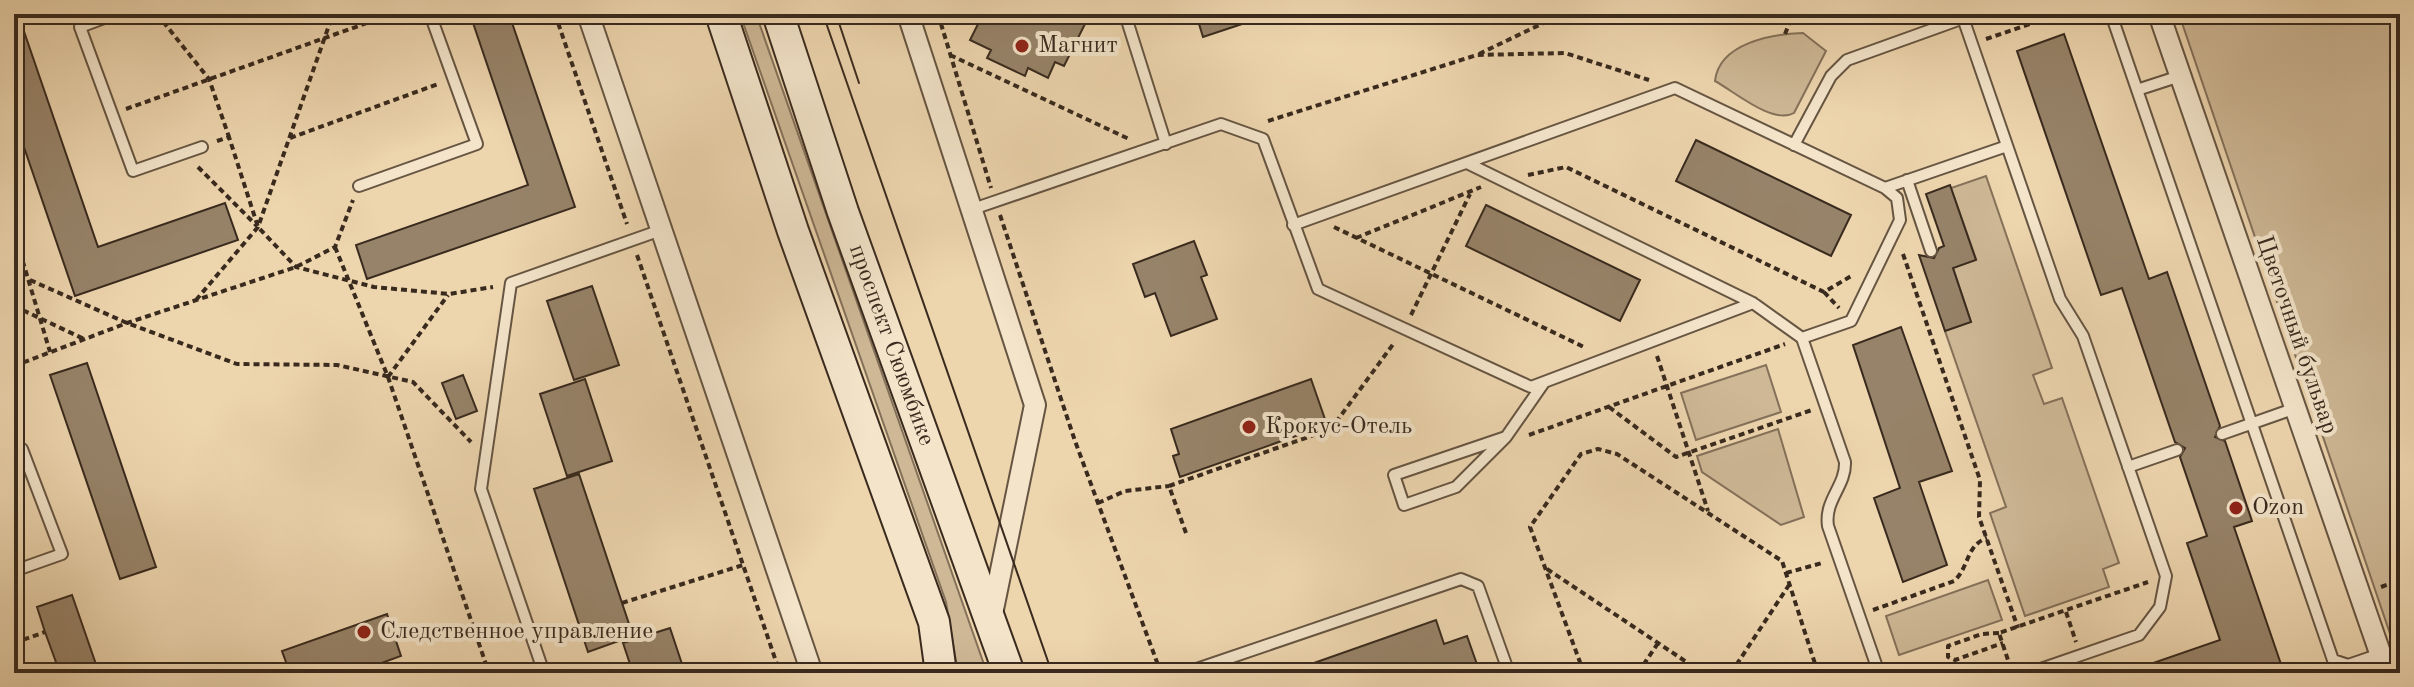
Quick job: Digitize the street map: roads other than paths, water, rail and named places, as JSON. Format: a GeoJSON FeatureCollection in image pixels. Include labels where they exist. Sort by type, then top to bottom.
{"type":"FeatureCollection","features":[{"type":"Feature","properties":{"kind":"main road"},"geometry":{"type":"LineString","coordinates":[[721,14],[793,231],[934,622],[941,673]]}},
{"type":"Feature","properties":{"kind":"main road","name":"проспект Сююмбике"},"geometry":{"type":"LineString","coordinates":[[778,14],[843,212],[1009,673]]}},
{"type":"Feature","properties":{"kind":"street"},"geometry":{"type":"LineString","coordinates":[[588,14],[812,673]]}},
{"type":"Feature","properties":{"kind":"street"},"geometry":{"type":"LineString","coordinates":[[908,14],[1035,405],[991,619]]}},
{"type":"Feature","properties":{"kind":"street","name":"Цветочный бульвар"},"geometry":{"type":"LineString","coordinates":[[2159,14],[2383,664]]}},
{"type":"Feature","properties":{"kind":"lane"},"geometry":{"type":"LineString","coordinates":[[115,14],[80,27],[133,171],[202,147]]}},
{"type":"Feature","properties":{"kind":"lane"},"geometry":{"type":"LineString","coordinates":[[359,186],[477,144],[430,14]]}},
{"type":"Feature","properties":{"kind":"lane"},"geometry":{"type":"LineString","coordinates":[[1125,14],[1166,144]]}},
{"type":"Feature","properties":{"kind":"lane"},"geometry":{"type":"LineString","coordinates":[[1794,145],[1831,76],[1847,60],[1975,14]]}},
{"type":"Feature","properties":{"kind":"lane"},"geometry":{"type":"LineString","coordinates":[[2111,14],[2333,660],[2348,665],[2383,664]]}},
{"type":"Feature","properties":{"kind":"lane"},"geometry":{"type":"LineString","coordinates":[[1963,18],[2060,299],[2083,336],[2166,576],[2160,607],[2139,635],[2029,673]]}},
{"type":"Feature","properties":{"kind":"lane"},"geometry":{"type":"LineString","coordinates":[[2137,90],[2180,76]]}},
{"type":"Feature","properties":{"kind":"lane"},"geometry":{"type":"LineString","coordinates":[[1293,225],[1675,88],[1885,188],[1900,206],[1900,220],[1851,321],[1802,338]]}},
{"type":"Feature","properties":{"kind":"lane"},"geometry":{"type":"LineString","coordinates":[[970,210],[1221,124],[1263,139],[1318,289],[1531,387],[1753,303]]}},
{"type":"Feature","properties":{"kind":"lane"},"geometry":{"type":"LineString","coordinates":[[1885,188],[2007,146]]}},
{"type":"Feature","properties":{"kind":"lane"},"geometry":{"type":"LineString","coordinates":[[1469,164],[1753,303],[1802,338],[1845,462],[1844,474],[1827,512],[1839,558],[1879,673]]}},
{"type":"Feature","properties":{"kind":"lane"},"geometry":{"type":"LineString","coordinates":[[1907,180],[1931,251]]}},
{"type":"Feature","properties":{"kind":"lane"},"geometry":{"type":"LineString","coordinates":[[544,673],[481,489],[511,283],[661,230]]}},
{"type":"Feature","properties":{"kind":"lane"},"geometry":{"type":"LineString","coordinates":[[1506,437],[1394,475],[1404,505],[1456,487],[1506,437],[1544,382]]}},
{"type":"Feature","properties":{"kind":"lane"},"geometry":{"type":"LineString","coordinates":[[2222,434],[2293,409]]}},
{"type":"Feature","properties":{"kind":"lane"},"geometry":{"type":"LineString","coordinates":[[14,446],[22,449],[62,554],[14,571]]}},
{"type":"Feature","properties":{"kind":"lane"},"geometry":{"type":"LineString","coordinates":[[2128,467],[2177,450]]}},
{"type":"Feature","properties":{"kind":"lane"},"geometry":{"type":"LineString","coordinates":[[1185,673],[1461,579],[1478,586],[1509,673]]}},
{"type":"Feature","properties":{"kind":"tram line"},"geometry":{"type":"LineString","coordinates":[[823,14],[1052,673]]}},
{"type":"Feature","properties":{"kind":"tram line"},"geometry":{"type":"LineString","coordinates":[[836,14],[859,83]]}},
{"type":"Feature","properties":{"kind":"place","name":"Магнит"},"geometry":{"type":"Point","coordinates":[1022,46]}},
{"type":"Feature","properties":{"kind":"place","name":"Крокус-Отель"},"geometry":{"type":"Point","coordinates":[1249,427]}},
{"type":"Feature","properties":{"kind":"place","name":"Ozon"},"geometry":{"type":"Point","coordinates":[2236,508]}},
{"type":"Feature","properties":{"kind":"place","name":"Следственное управление"},"geometry":{"type":"Point","coordinates":[364,632]}}]}
